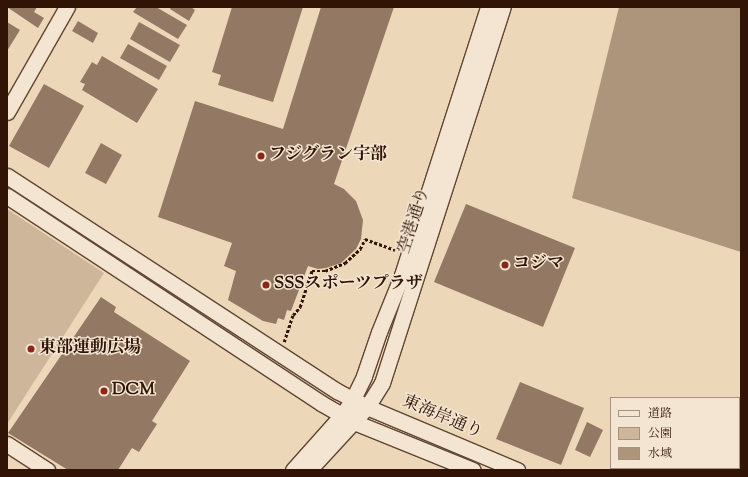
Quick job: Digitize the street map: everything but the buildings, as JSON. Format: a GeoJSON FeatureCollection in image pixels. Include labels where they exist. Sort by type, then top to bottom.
{"type":"FeatureCollection","features":[{"type":"Feature","properties":{"kind":"street"},"geometry":{"type":"LineString","coordinates":[[7,112],[67,7]]}},
{"type":"Feature","properties":{"kind":"street","name":"空港通り"},"geometry":{"type":"LineString","coordinates":[[309,470],[348,418],[353,400],[364,376],[379,332],[402,275],[488,7]]}},
{"type":"Feature","properties":{"kind":"street","name":"空港通り"},"geometry":{"type":"LineString","coordinates":[[293,470],[348,418],[367,407],[384,376],[503,7]]}},
{"type":"Feature","properties":{"kind":"street","name":"東海岸通り"},"geometry":{"type":"LineString","coordinates":[[7,176],[353,400],[517,470]]}},
{"type":"Feature","properties":{"kind":"street"},"geometry":{"type":"LineString","coordinates":[[7,196],[348,418],[473,470]]}},
{"type":"Feature","properties":{"kind":"street"},"geometry":{"type":"LineString","coordinates":[[7,444],[47,470]]}},
{"type":"Feature","properties":{"kind":"path"},"geometry":{"type":"LineString","coordinates":[[284,344],[293,315],[300,307],[312,271],[325,271],[345,263],[360,249],[365,239],[394,250]]}},
{"type":"Feature","properties":{"kind":"green space","name":"東部運動広場"},"geometry":{"type":"Polygon","coordinates":[[[7,209],[104,273],[7,424],[7,209]]]}},
{"type":"Feature","properties":{"kind":"green space"},"geometry":{"type":"Polygon","coordinates":[[[114,254],[239,336],[236,340],[112,258],[114,254]]]}},
{"type":"Feature","properties":{"kind":"water"},"geometry":{"type":"Polygon","coordinates":[[[619,7],[741,7],[741,252],[572,198],[619,7]]]}},
{"type":"Feature","properties":{"kind":"place","name":"フジグラン宇部"},"geometry":{"type":"Point","coordinates":[261,156]}},
{"type":"Feature","properties":{"kind":"place","name":"コジマ"},"geometry":{"type":"Point","coordinates":[505,265]}},
{"type":"Feature","properties":{"kind":"place","name":"SSSスポーツプラザ"},"geometry":{"type":"Point","coordinates":[266,285]}},
{"type":"Feature","properties":{"kind":"place","name":"東部運動広場"},"geometry":{"type":"Point","coordinates":[31,349]}},
{"type":"Feature","properties":{"kind":"place","name":"DCM"},"geometry":{"type":"Point","coordinates":[104,391]}}]}
